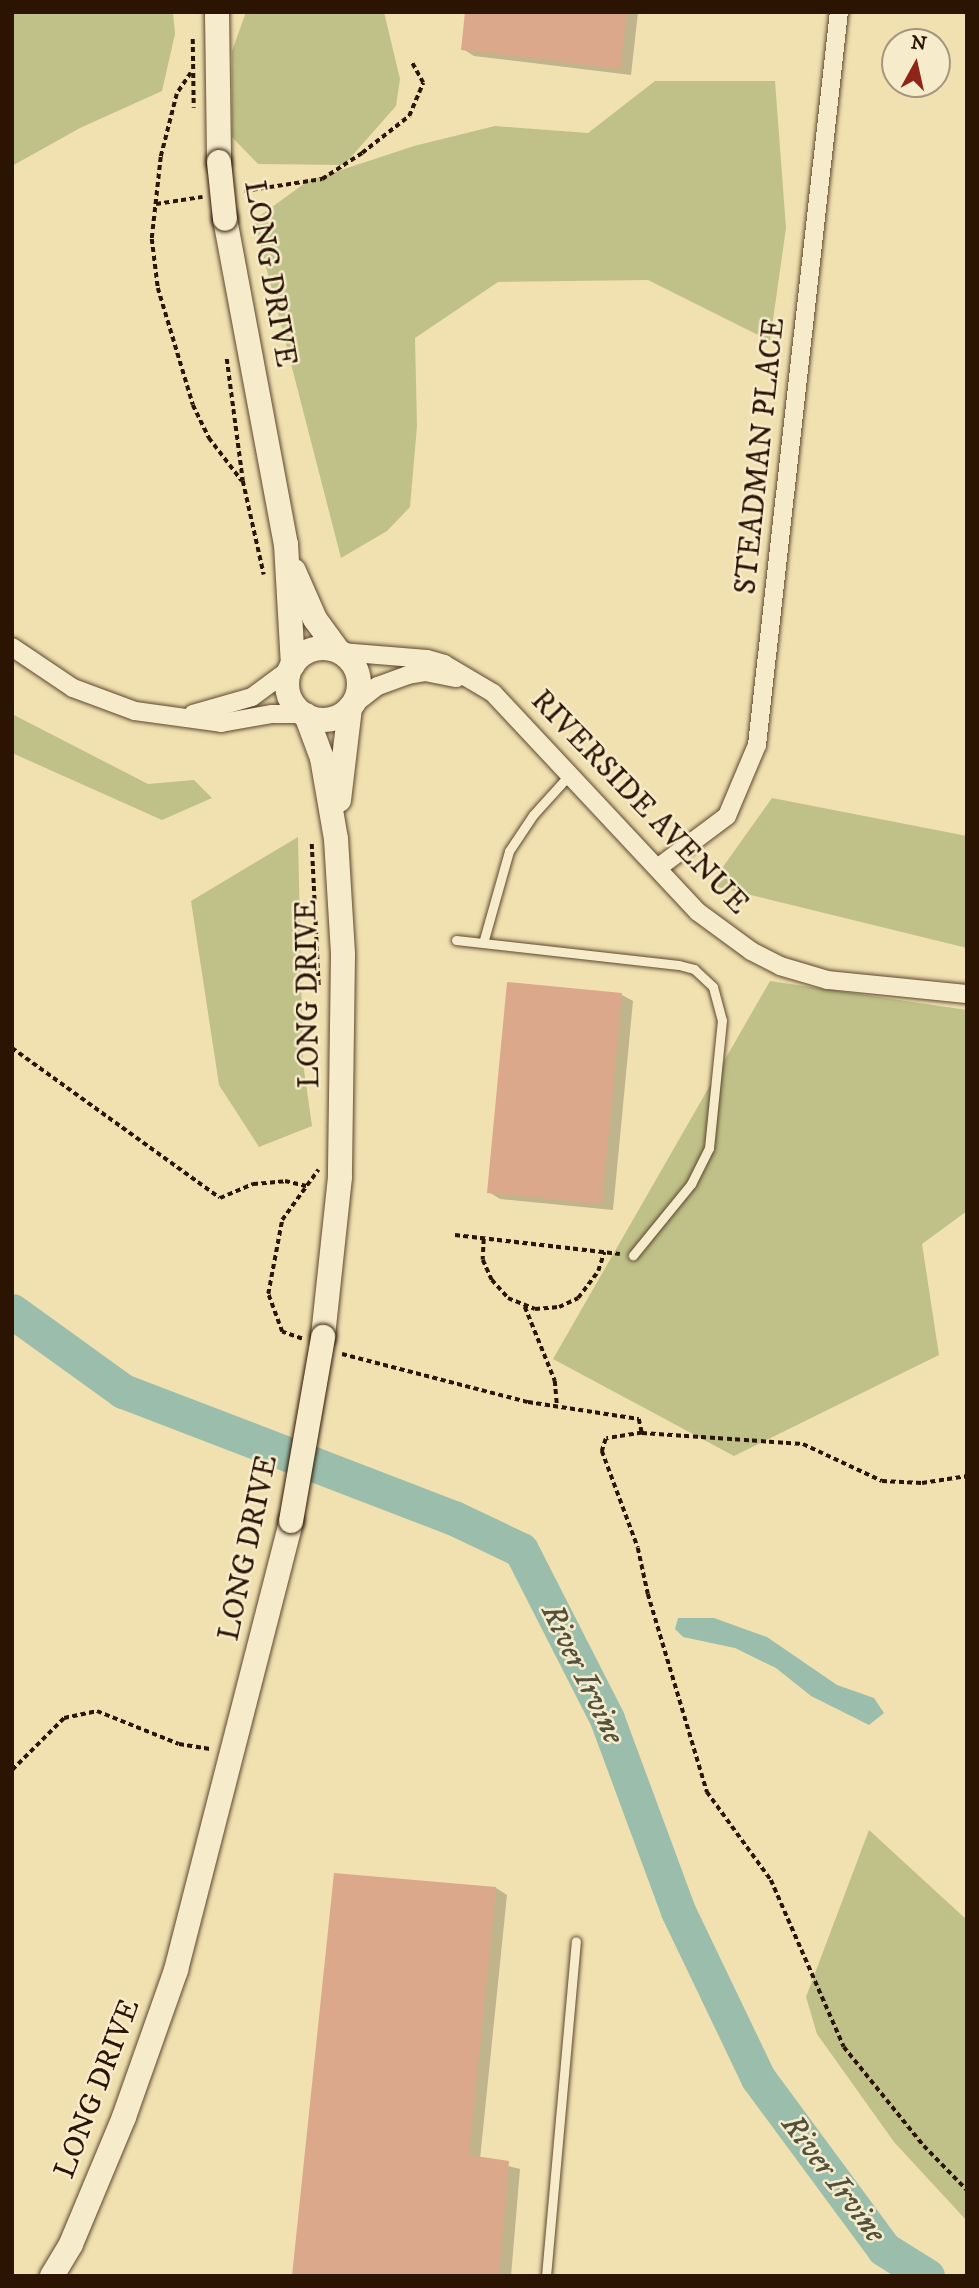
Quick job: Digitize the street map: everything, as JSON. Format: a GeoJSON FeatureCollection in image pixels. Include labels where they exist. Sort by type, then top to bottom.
{"type":"FeatureCollection","features":[{"type":"Feature","properties":{"kind":"main road","name":"LONG DRIVE"},"geometry":{"type":"LineString","coordinates":[[216,12],[219,162],[225,219],[286,544],[291,667]]}},
{"type":"Feature","properties":{"kind":"main road","name":"LONG DRIVE"},"geometry":{"type":"LineString","coordinates":[[286,544],[307,604],[339,651]]}},
{"type":"Feature","properties":{"kind":"main road"},"geometry":{"type":"LineString","coordinates":[[308,651],[339,651],[357,671],[359,683],[351,707],[329,719],[305,715],[290,699],[291,667],[308,651]]}},
{"type":"Feature","properties":{"kind":"main road","name":"LONG DRIVE"},"geometry":{"type":"LineString","coordinates":[[324,839],[351,707]]}},
{"type":"Feature","properties":{"kind":"main road","name":"LONG DRIVE"},"geometry":{"type":"LineString","coordinates":[[64,2276],[71,2244],[176,1970],[291,1521],[323,1337],[343,1119],[343,955],[324,839],[321,758],[305,715]]}},
{"type":"Feature","properties":{"kind":"main road","name":"LONG DRIVE"},"geometry":{"type":"LineString","coordinates":[[52,2276],[71,2244]]}},
{"type":"Feature","properties":{"kind":"street","name":"STEADMAN PLACE"},"geometry":{"type":"LineString","coordinates":[[659,867],[727,816],[757,745],[839,12]]}},
{"type":"Feature","properties":{"kind":"street"},"geometry":{"type":"LineString","coordinates":[[12,647],[50,675],[92,697],[176,718],[221,723],[272,714],[305,715]]}},
{"type":"Feature","properties":{"kind":"street","name":"RIVERSIDE AVENUE"},"geometry":{"type":"LineString","coordinates":[[339,651],[427,659],[479,684],[570,773],[710,923],[780,966],[828,980],[967,994]]}},
{"type":"Feature","properties":{"kind":"street"},"geometry":{"type":"LineString","coordinates":[[176,718],[252,697],[291,667]]}},
{"type":"Feature","properties":{"kind":"street","name":"RIVERSIDE AVENUE"},"geometry":{"type":"LineString","coordinates":[[351,707],[378,686],[408,675],[445,675],[479,684]]}},
{"type":"Feature","properties":{"kind":"lane"},"geometry":{"type":"LineString","coordinates":[[483,943],[509,851],[570,773]]}},
{"type":"Feature","properties":{"kind":"lane"},"geometry":{"type":"LineString","coordinates":[[456,940],[679,965],[704,977],[719,999],[722,1020],[709,1148],[691,1184],[633,1255]]}},
{"type":"Feature","properties":{"kind":"lane"},"geometry":{"type":"LineString","coordinates":[[546,2276],[576,1941]]}},
{"type":"Feature","properties":{"kind":"path"},"geometry":{"type":"LineString","coordinates":[[193,37],[191,73],[177,94],[161,157],[152,239],[158,288],[193,405],[209,438],[243,481],[267,589]]}},
{"type":"Feature","properties":{"kind":"path"},"geometry":{"type":"LineString","coordinates":[[239,192],[322,179],[362,153],[410,116],[423,83],[411,61]]}},
{"type":"Feature","properties":{"kind":"path"},"geometry":{"type":"LineString","coordinates":[[156,204],[211,196]]}},
{"type":"Feature","properties":{"kind":"path"},"geometry":{"type":"LineString","coordinates":[[319,993],[324,839]]}},
{"type":"Feature","properties":{"kind":"path"},"geometry":{"type":"LineString","coordinates":[[12,1048],[220,1198],[253,1184],[285,1181],[306,1186]]}},
{"type":"Feature","properties":{"kind":"path"},"geometry":{"type":"LineString","coordinates":[[282,1332],[268,1294],[273,1252],[282,1220],[320,1167],[318,1188]]}},
{"type":"Feature","properties":{"kind":"path"},"geometry":{"type":"LineString","coordinates":[[455,1236],[633,1255]]}},
{"type":"Feature","properties":{"kind":"path"},"geometry":{"type":"LineString","coordinates":[[484,1238],[483,1260],[492,1280],[525,1307],[555,1381],[557,1405]]}},
{"type":"Feature","properties":{"kind":"path"},"geometry":{"type":"LineString","coordinates":[[525,1307],[547,1309],[578,1298],[598,1271],[604,1252]]}},
{"type":"Feature","properties":{"kind":"path"},"geometry":{"type":"LineString","coordinates":[[362,1362],[557,1405],[639,1419],[642,1433]]}},
{"type":"Feature","properties":{"kind":"path"},"geometry":{"type":"LineString","coordinates":[[967,1476],[922,1483],[882,1481],[803,1444],[642,1433],[606,1439],[602,1451],[638,1548],[648,1594],[707,1792],[771,1880],[844,2047],[924,2146],[967,2190]]}},
{"type":"Feature","properties":{"kind":"path"},"geometry":{"type":"LineString","coordinates":[[12,1770],[33,1744],[64,1718],[97,1711],[179,1744],[221,1751]]}},
{"type":"Feature","properties":{"kind":"green space"},"geometry":{"type":"Polygon","coordinates":[[[12,12],[173,12],[175,34],[162,91],[80,128],[12,166],[12,12]]]}},
{"type":"Feature","properties":{"kind":"green space"},"geometry":{"type":"Polygon","coordinates":[[[246,12],[384,12],[400,79],[396,106],[344,165],[258,164],[232,137],[232,51],[246,12]]]}},
{"type":"Feature","properties":{"kind":"green space"},"geometry":{"type":"Polygon","coordinates":[[[655,81],[775,81],[786,228],[770,341],[648,280],[498,282],[415,338],[417,426],[410,507],[387,531],[341,558],[254,220],[308,181],[414,146],[495,126],[588,133],[655,81]]]}},
{"type":"Feature","properties":{"kind":"green space"},"geometry":{"type":"Polygon","coordinates":[[[12,714],[148,784],[194,780],[212,798],[162,820],[12,753],[12,714]]]}},
{"type":"Feature","properties":{"kind":"green space"},"geometry":{"type":"Polygon","coordinates":[[[772,798],[967,836],[967,948],[710,885],[772,798]]]}},
{"type":"Feature","properties":{"kind":"green space"},"geometry":{"type":"Polygon","coordinates":[[[298,837],[303,1063],[312,1126],[259,1147],[219,1085],[191,901],[298,837]]]}},
{"type":"Feature","properties":{"kind":"green space"},"geometry":{"type":"Polygon","coordinates":[[[770,981],[967,1010],[967,1211],[922,1244],[939,1355],[734,1456],[553,1359],[770,981]]]}},
{"type":"Feature","properties":{"kind":"green space"},"geometry":{"type":"Polygon","coordinates":[[[869,1830],[967,1920],[967,2221],[894,2142],[817,2034],[806,1997],[869,1830]]]}},
{"type":"Feature","properties":{"kind":"shaded area"},"geometry":{"type":"Polygon","coordinates":[[[678,1618],[714,1618],[767,1637],[837,1685],[874,1698],[884,1713],[869,1725],[811,1696],[776,1668],[735,1648],[683,1637],[675,1629],[678,1618]]]}},
{"type":"Feature","properties":{"kind":"building"},"geometry":{"type":"Polygon","coordinates":[[[465,12],[627,12],[620,69],[461,50],[465,12]]]}},
{"type":"Feature","properties":{"kind":"building"},"geometry":{"type":"Polygon","coordinates":[[[507,982],[622,993],[602,1204],[487,1193],[507,982]]]}},
{"type":"Feature","properties":{"kind":"building"},"geometry":{"type":"Polygon","coordinates":[[[334,1873],[496,1887],[469,2155],[509,2161],[499,2276],[292,2276],[334,1873]]]}},
{"type":"Feature","properties":{"kind":"waterway","name":"River Irvine"},"geometry":{"type":"LineString","coordinates":[[12,1311],[123,1391],[454,1518],[521,1550],[607,1719],[678,1911],[758,2078],[884,2249],[927,2276]]}}]}
